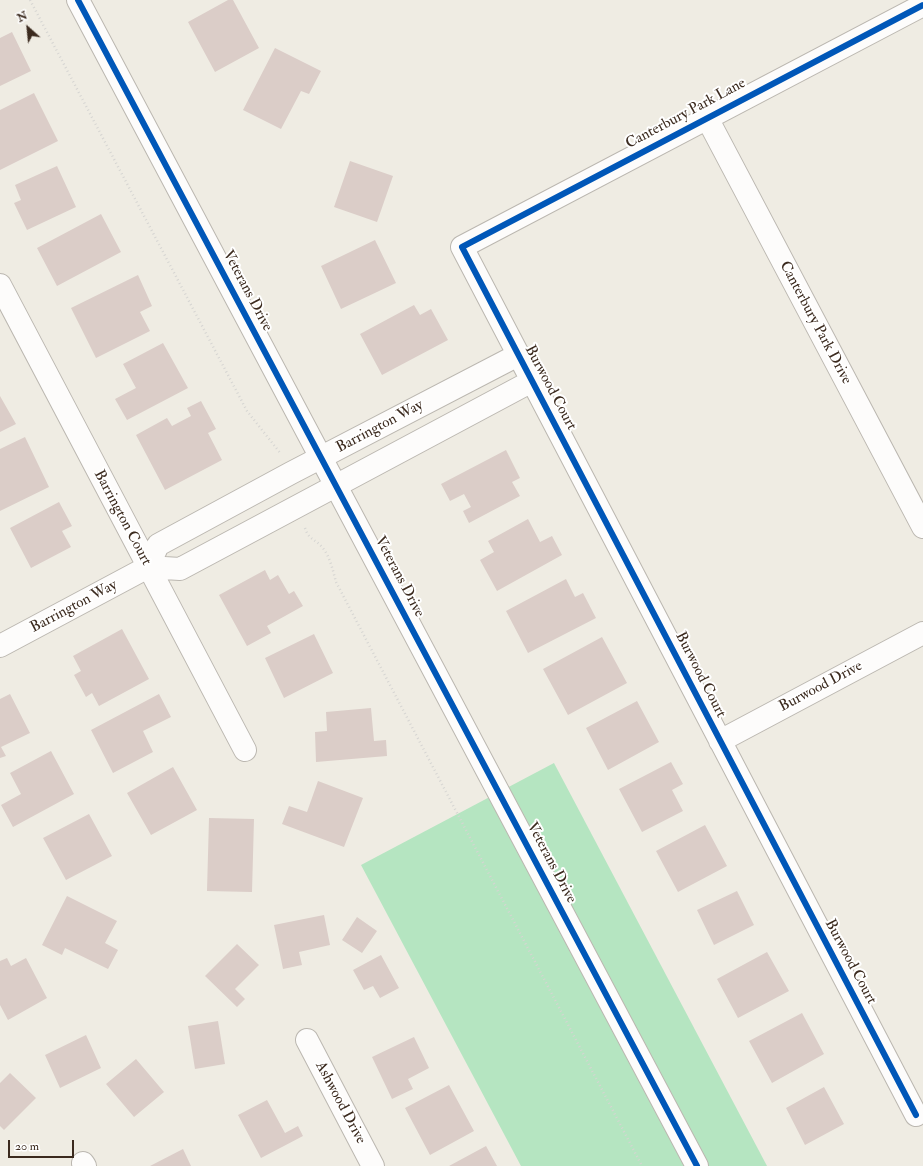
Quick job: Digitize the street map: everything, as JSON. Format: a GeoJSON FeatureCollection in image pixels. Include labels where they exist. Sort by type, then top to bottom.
{"type":"FeatureCollection","features":[{"type":"Feature","properties":{"kind":"street","name":"Veterans Drive"},"geometry":{"type":"LineString","coordinates":[[78,0],[697,1166]]}},
{"type":"Feature","properties":{"kind":"street","name":"Canterbury Park Lane"},"geometry":{"type":"LineString","coordinates":[[462,247],[923,5]]}},
{"type":"Feature","properties":{"kind":"street","name":"Canterbury Park Drive"},"geometry":{"type":"LineString","coordinates":[[707,118],[923,527]]}},
{"type":"Feature","properties":{"kind":"street","name":"Burwood Court"},"geometry":{"type":"LineString","coordinates":[[462,247],[916,1115]]}},
{"type":"Feature","properties":{"kind":"street","name":"Barrington Court"},"geometry":{"type":"LineString","coordinates":[[0,285],[245,750]]}},
{"type":"Feature","properties":{"kind":"street","name":"Barrington Way"},"geometry":{"type":"LineString","coordinates":[[158,545],[291,473],[518,355]]}},
{"type":"Feature","properties":{"kind":"street","name":"Barrington Way"},"geometry":{"type":"LineString","coordinates":[[0,646],[148,567],[180,569],[335,485],[532,382]]}},
{"type":"Feature","properties":{"kind":"street"},"geometry":{"type":"LineString","coordinates":[[148,567],[168,527],[228,495],[267,487]]}},
{"type":"Feature","properties":{"kind":"street"},"geometry":{"type":"LineString","coordinates":[[210,518],[225,544]]}},
{"type":"Feature","properties":{"kind":"street","name":"Burwood Drive"},"geometry":{"type":"LineString","coordinates":[[720,741],[923,633]]}},
{"type":"Feature","properties":{"kind":"street","name":"Ashwood Drive"},"geometry":{"type":"LineString","coordinates":[[307,1040],[373,1166]]}},
{"type":"Feature","properties":{"kind":"path"},"geometry":{"type":"LineString","coordinates":[[30,0],[247,411],[279,450],[291,473]]}},
{"type":"Feature","properties":{"kind":"path"},"geometry":{"type":"LineString","coordinates":[[304,503],[304,525],[307,533],[313,540],[322,546],[326,553],[332,565],[336,582],[340,590],[642,1166]]}},
{"type":"Feature","properties":{"kind":"green space"},"geometry":{"type":"Polygon","coordinates":[[[554,763],[767,1166],[521,1166],[361,865],[554,763]]]}},
{"type":"Feature","properties":{"kind":"building"},"geometry":{"type":"Polygon","coordinates":[[[228,0],[233,0],[259,48],[215,72],[188,22],[228,0]]]}},
{"type":"Feature","properties":{"kind":"building"},"geometry":{"type":"Polygon","coordinates":[[[12,32],[31,71],[0,86],[0,38],[12,32]]]}},
{"type":"Feature","properties":{"kind":"building"},"geometry":{"type":"Polygon","coordinates":[[[275,48],[321,71],[309,94],[301,91],[281,129],[243,110],[275,48]]]}},
{"type":"Feature","properties":{"kind":"building"},"geometry":{"type":"Polygon","coordinates":[[[34,93],[58,141],[0,170],[0,110],[34,93]]]}},
{"type":"Feature","properties":{"kind":"building"},"geometry":{"type":"Polygon","coordinates":[[[350,161],[393,176],[377,222],[334,207],[350,161]]]}},
{"type":"Feature","properties":{"kind":"building"},"geometry":{"type":"Polygon","coordinates":[[[57,166],[76,207],[27,230],[14,203],[21,200],[15,185],[57,166]]]}},
{"type":"Feature","properties":{"kind":"building"},"geometry":{"type":"Polygon","coordinates":[[[101,214],[121,252],[57,286],[37,248],[101,214]]]}},
{"type":"Feature","properties":{"kind":"building"},"geometry":{"type":"Polygon","coordinates":[[[375,240],[396,283],[341,309],[321,266],[375,240]]]}},
{"type":"Feature","properties":{"kind":"building"},"geometry":{"type":"Polygon","coordinates":[[[138,275],[152,306],[140,312],[150,331],[96,358],[71,308],[138,275]]]}},
{"type":"Feature","properties":{"kind":"building"},"geometry":{"type":"Polygon","coordinates":[[[414,305],[420,315],[431,309],[448,340],[382,375],[360,334],[414,305]]]}},
{"type":"Feature","properties":{"kind":"building"},"geometry":{"type":"Polygon","coordinates":[[[163,343],[188,388],[127,420],[115,399],[136,388],[123,364],[163,343]]]}},
{"type":"Feature","properties":{"kind":"building"},"geometry":{"type":"Polygon","coordinates":[[[0,396],[16,424],[0,432],[0,396]]]}},
{"type":"Feature","properties":{"kind":"building"},"geometry":{"type":"Polygon","coordinates":[[[201,401],[216,429],[208,433],[222,460],[165,490],[136,435],[167,418],[172,426],[191,416],[187,408],[201,401]]]}},
{"type":"Feature","properties":{"kind":"building"},"geometry":{"type":"Polygon","coordinates":[[[25,437],[49,487],[0,511],[0,449],[25,437]]]}},
{"type":"Feature","properties":{"kind":"building"},"geometry":{"type":"Polygon","coordinates":[[[506,450],[520,478],[512,482],[520,496],[469,523],[463,511],[471,507],[464,494],[450,501],[441,484],[506,450]]]}},
{"type":"Feature","properties":{"kind":"building"},"geometry":{"type":"Polygon","coordinates":[[[59,502],[72,526],[62,531],[71,547],[31,568],[10,528],[59,502]]]}},
{"type":"Feature","properties":{"kind":"building"},"geometry":{"type":"Polygon","coordinates":[[[528,519],[540,542],[552,536],[562,555],[497,591],[480,560],[494,552],[488,541],[528,519]]]}},
{"type":"Feature","properties":{"kind":"building"},"geometry":{"type":"Polygon","coordinates":[[[265,570],[270,580],[278,575],[289,594],[294,591],[303,606],[267,626],[271,633],[247,646],[219,595],[265,570]]]}},
{"type":"Feature","properties":{"kind":"building"},"geometry":{"type":"Polygon","coordinates":[[[566,579],[575,597],[583,593],[596,618],[528,653],[506,611],[566,579]]]}},
{"type":"Feature","properties":{"kind":"building"},"geometry":{"type":"Polygon","coordinates":[[[122,629],[149,679],[99,706],[92,693],[86,697],[74,675],[81,671],[73,656],[122,629]]]}},
{"type":"Feature","properties":{"kind":"building"},"geometry":{"type":"Polygon","coordinates":[[[314,634],[333,673],[284,698],[265,658],[314,634]]]}},
{"type":"Feature","properties":{"kind":"building"},"geometry":{"type":"Polygon","coordinates":[[[602,637],[627,683],[568,715],[543,669],[602,637]]]}},
{"type":"Feature","properties":{"kind":"building"},"geometry":{"type":"Polygon","coordinates":[[[10,694],[30,733],[1,747],[6,756],[0,758],[0,699],[10,694]]]}},
{"type":"Feature","properties":{"kind":"building"},"geometry":{"type":"Polygon","coordinates":[[[159,694],[171,717],[143,731],[153,752],[113,773],[91,730],[159,694]]]}},
{"type":"Feature","properties":{"kind":"building"},"geometry":{"type":"Polygon","coordinates":[[[637,701],[659,742],[608,770],[586,728],[637,701]]]}},
{"type":"Feature","properties":{"kind":"building"},"geometry":{"type":"Polygon","coordinates":[[[371,708],[374,741],[386,740],[387,756],[316,762],[315,732],[327,731],[326,712],[371,708]]]}},
{"type":"Feature","properties":{"kind":"building"},"geometry":{"type":"Polygon","coordinates":[[[51,751],[74,794],[13,827],[1,805],[21,794],[10,773],[51,751]]]}},
{"type":"Feature","properties":{"kind":"building"},"geometry":{"type":"Polygon","coordinates":[[[671,762],[683,784],[672,790],[683,811],[642,832],[619,789],[671,762]]]}},
{"type":"Feature","properties":{"kind":"building"},"geometry":{"type":"Polygon","coordinates":[[[173,767],[197,810],[151,835],[127,793],[173,767]]]}},
{"type":"Feature","properties":{"kind":"building"},"geometry":{"type":"Polygon","coordinates":[[[318,781],[363,798],[344,847],[282,824],[289,806],[307,812],[318,781]]]}},
{"type":"Feature","properties":{"kind":"building"},"geometry":{"type":"Polygon","coordinates":[[[89,814],[112,856],[66,880],[43,838],[89,814]]]}},
{"type":"Feature","properties":{"kind":"building"},"geometry":{"type":"Polygon","coordinates":[[[209,818],[254,819],[252,892],[207,891],[209,818]]]}},
{"type":"Feature","properties":{"kind":"building"},"geometry":{"type":"Polygon","coordinates":[[[705,825],[727,866],[678,892],[656,851],[705,825]]]}},
{"type":"Feature","properties":{"kind":"building"},"geometry":{"type":"Polygon","coordinates":[[[737,891],[754,925],[714,945],[697,910],[737,891]]]}},
{"type":"Feature","properties":{"kind":"building"},"geometry":{"type":"Polygon","coordinates":[[[67,896],[117,921],[105,943],[118,950],[108,969],[65,948],[62,955],[42,945],[67,896]]]}},
{"type":"Feature","properties":{"kind":"building"},"geometry":{"type":"Polygon","coordinates":[[[324,915],[330,945],[299,952],[302,965],[283,969],[274,925],[324,915]]]}},
{"type":"Feature","properties":{"kind":"building"},"geometry":{"type":"Polygon","coordinates":[[[357,917],[377,931],[362,953],[342,940],[357,917]]]}},
{"type":"Feature","properties":{"kind":"building"},"geometry":{"type":"Polygon","coordinates":[[[237,944],[259,965],[235,989],[245,999],[237,1007],[205,976],[237,944]]]}},
{"type":"Feature","properties":{"kind":"building"},"geometry":{"type":"Polygon","coordinates":[[[767,952],[789,991],[738,1018],[717,979],[767,952]]]}},
{"type":"Feature","properties":{"kind":"building"},"geometry":{"type":"Polygon","coordinates":[[[381,955],[399,988],[380,998],[373,986],[364,990],[353,970],[381,955]]]}},
{"type":"Feature","properties":{"kind":"building"},"geometry":{"type":"Polygon","coordinates":[[[7,958],[11,966],[26,958],[47,998],[8,1020],[0,1005],[0,961],[7,958]]]}},
{"type":"Feature","properties":{"kind":"building"},"geometry":{"type":"Polygon","coordinates":[[[802,1013],[824,1054],[772,1083],[749,1041],[802,1013]]]}},
{"type":"Feature","properties":{"kind":"building"},"geometry":{"type":"Polygon","coordinates":[[[218,1021],[225,1064],[195,1069],[188,1026],[218,1021]]]}},
{"type":"Feature","properties":{"kind":"building"},"geometry":{"type":"Polygon","coordinates":[[[86,1035],[101,1068],[60,1088],[45,1055],[86,1035]]]}},
{"type":"Feature","properties":{"kind":"building"},"geometry":{"type":"Polygon","coordinates":[[[414,1037],[429,1068],[408,1079],[413,1089],[392,1099],[372,1057],[414,1037]]]}},
{"type":"Feature","properties":{"kind":"building"},"geometry":{"type":"Polygon","coordinates":[[[136,1059],[164,1092],[134,1117],[106,1084],[136,1059]]]}},
{"type":"Feature","properties":{"kind":"building"},"geometry":{"type":"Polygon","coordinates":[[[10,1073],[36,1098],[4,1130],[0,1126],[0,1083],[10,1073]]]}},
{"type":"Feature","properties":{"kind":"building"},"geometry":{"type":"Polygon","coordinates":[[[449,1085],[474,1131],[430,1155],[405,1108],[449,1085]]]}},
{"type":"Feature","properties":{"kind":"building"},"geometry":{"type":"Polygon","coordinates":[[[824,1087],[844,1124],[805,1145],[786,1108],[824,1087]]]}},
{"type":"Feature","properties":{"kind":"building"},"geometry":{"type":"Polygon","coordinates":[[[267,1100],[285,1133],[298,1126],[303,1136],[261,1158],[238,1115],[267,1100]]]}},
{"type":"Feature","properties":{"kind":"building"},"geometry":{"type":"Polygon","coordinates":[[[486,1146],[497,1166],[449,1166],[486,1146]]]}},
{"type":"Feature","properties":{"kind":"building"},"geometry":{"type":"Polygon","coordinates":[[[183,1149],[191,1166],[150,1166],[183,1149]]]}},
{"type":"Feature","properties":{"kind":"cycle path"},"geometry":{"type":"LineString","coordinates":[[78,0],[697,1166]]}},
{"type":"Feature","properties":{"kind":"cycle path"},"geometry":{"type":"LineString","coordinates":[[916,1115],[462,247],[923,5]]}}]}
